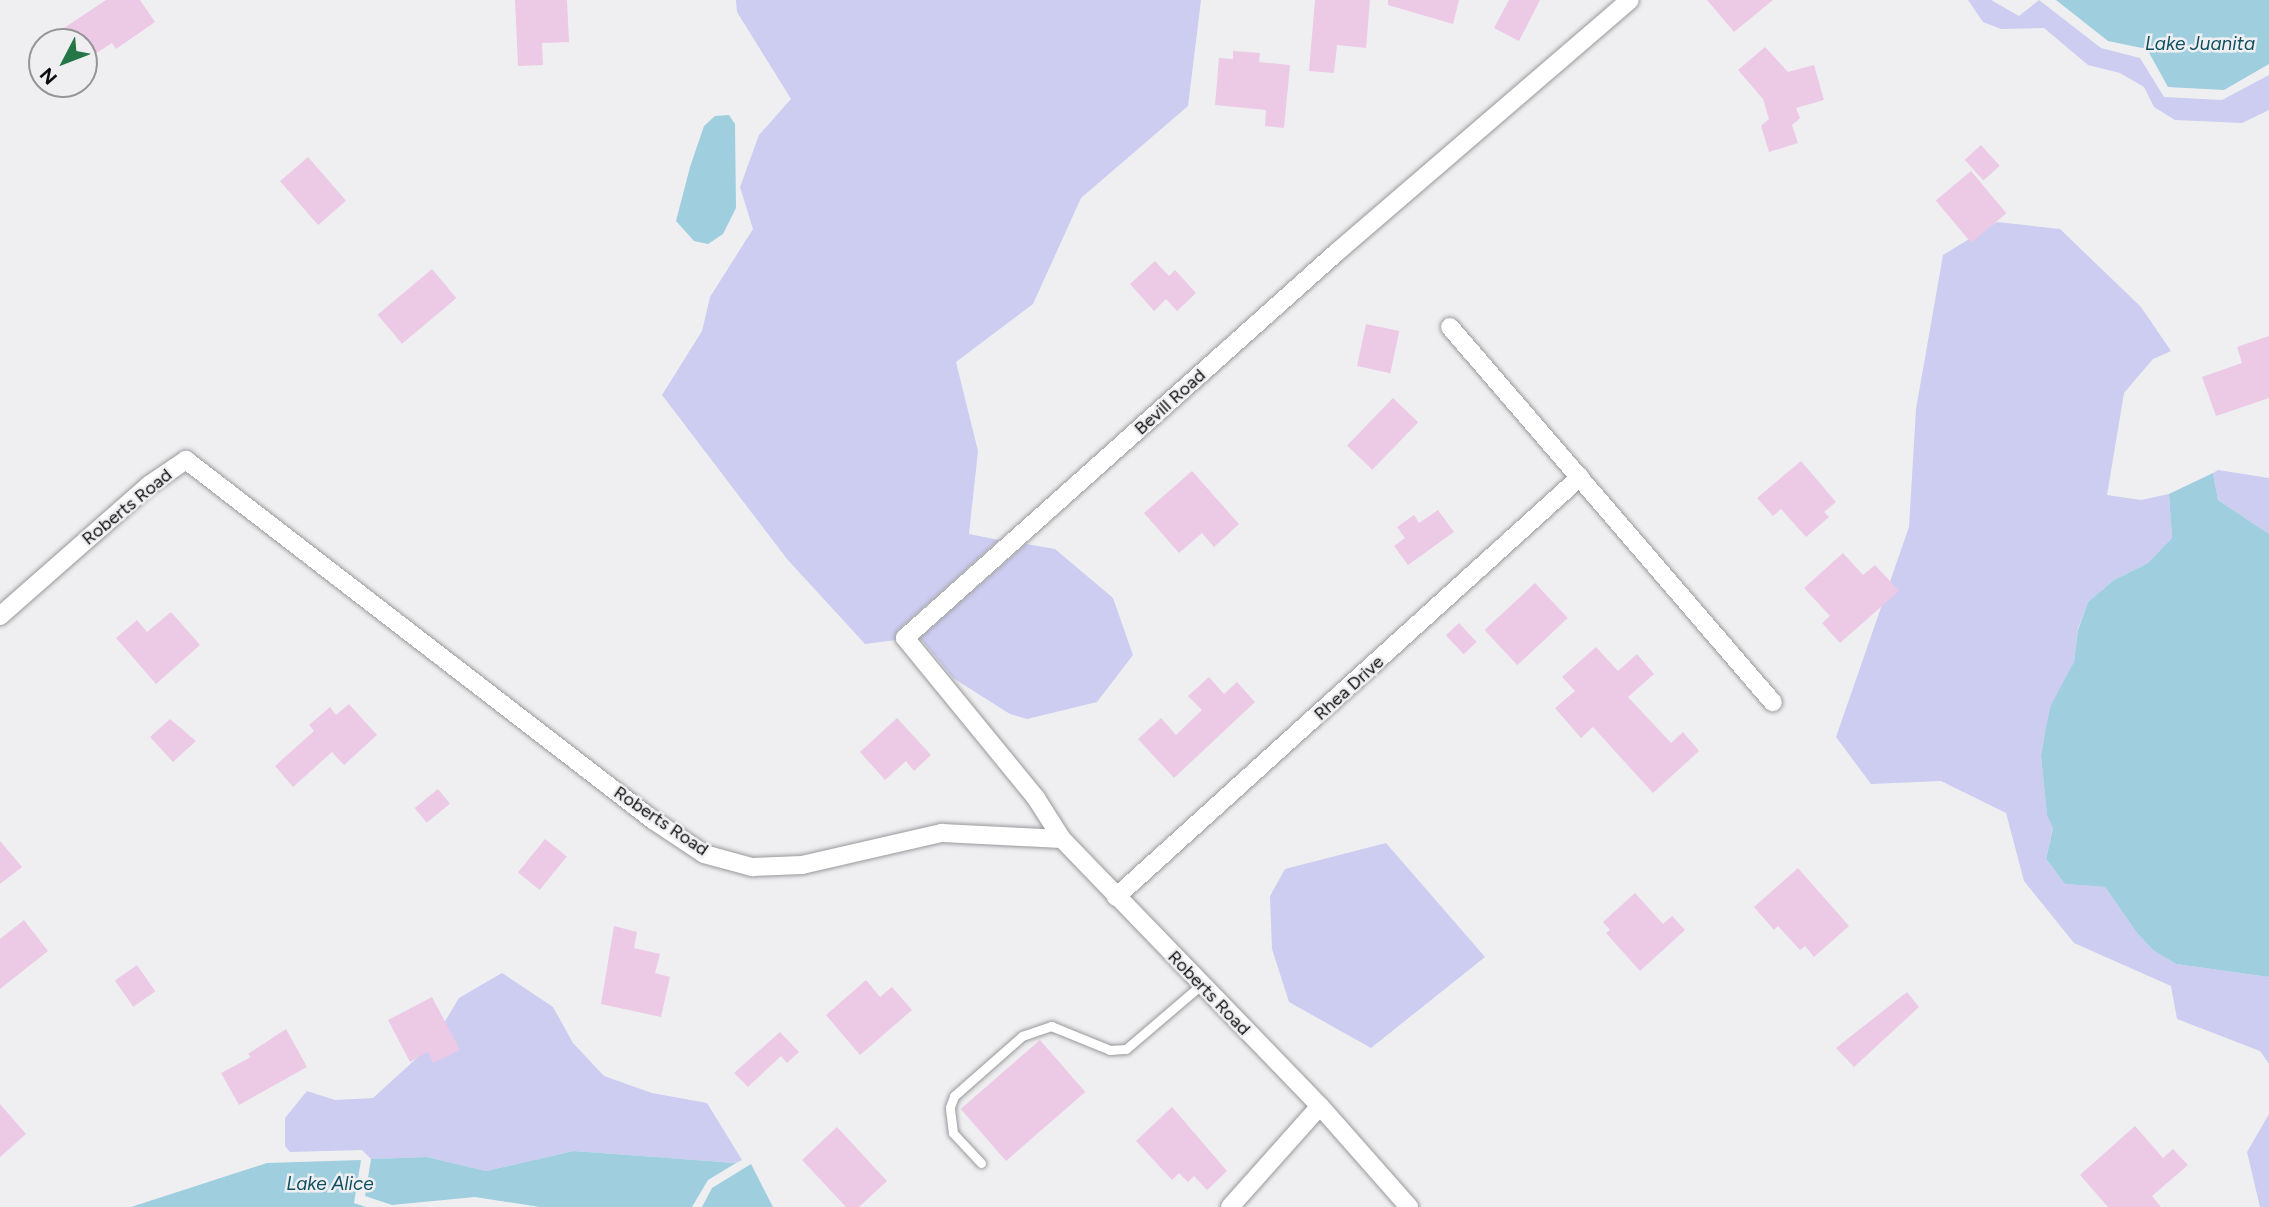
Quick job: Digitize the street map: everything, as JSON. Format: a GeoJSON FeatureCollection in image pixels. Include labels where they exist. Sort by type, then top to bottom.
{"type":"FeatureCollection","features":[{"type":"Feature","properties":{"kind":"street","name":"Bevill Road"},"geometry":{"type":"LineString","coordinates":[[1062,839],[1036,798],[905,638],[1337,252],[1630,0]]}},
{"type":"Feature","properties":{"kind":"street"},"geometry":{"type":"LineString","coordinates":[[1450,327],[1773,702]]}},
{"type":"Feature","properties":{"kind":"street","name":"Roberts Road"},"geometry":{"type":"LineString","coordinates":[[0,616],[149,485],[186,460],[653,820],[704,854],[752,867],[789,865],[942,833],[1062,839],[1320,1106],[1409,1207]]}},
{"type":"Feature","properties":{"kind":"street","name":"Rhea Drive"},"geometry":{"type":"LineString","coordinates":[[1116,897],[1580,477]]}},
{"type":"Feature","properties":{"kind":"street"},"geometry":{"type":"LineString","coordinates":[[1230,1207],[1320,1106]]}},
{"type":"Feature","properties":{"kind":"lane"},"geometry":{"type":"LineString","coordinates":[[981,1163],[953,1133],[950,1107],[954,1096],[1022,1036],[1051,1026],[1098,1046],[1126,1049],[1201,985]]}},
{"type":"Feature","properties":{"kind":"shaded area"},"geometry":{"type":"Polygon","coordinates":[[[736,0],[1201,0],[1188,106],[1081,198],[1033,304],[956,362],[978,451],[969,534],[999,540],[898,630],[896,640],[865,644],[787,559],[662,395],[702,331],[710,297],[753,229],[740,187],[759,135],[791,99],[737,12],[736,0]]]}},
{"type":"Feature","properties":{"kind":"shaded area"},"geometry":{"type":"Polygon","coordinates":[[[1968,0],[1991,0],[2019,16],[2039,0],[2101,48],[2140,58],[2164,97],[2222,100],[2269,75],[2269,110],[2242,123],[2175,120],[2154,107],[2144,87],[2120,73],[2088,65],[2044,28],[2001,29],[1983,22],[1968,0]]]}},
{"type":"Feature","properties":{"kind":"shaded area"},"geometry":{"type":"Polygon","coordinates":[[[1997,222],[2060,229],[2141,307],[2171,351],[2153,359],[2124,393],[2107,495],[2141,500],[2169,494],[2172,538],[2148,563],[2114,580],[2088,602],[2078,629],[2074,662],[2045,732],[2041,756],[2047,814],[2053,827],[2046,859],[2065,884],[2105,887],[2137,933],[2153,950],[2176,964],[2269,977],[2269,1064],[2260,1051],[2177,1019],[2171,986],[2074,943],[2024,881],[2006,813],[1941,781],[1871,784],[1836,737],[1909,527],[1916,409],[1943,255],[1997,222]]]}},
{"type":"Feature","properties":{"kind":"shaded area"},"geometry":{"type":"Polygon","coordinates":[[[2218,470],[2269,478],[2269,534],[2218,500],[2213,473],[2218,470]]]}},
{"type":"Feature","properties":{"kind":"shaded area"},"geometry":{"type":"Polygon","coordinates":[[[1026,544],[1055,549],[1113,598],[1133,655],[1097,702],[1027,719],[1010,714],[953,678],[920,638],[1026,544]]]}},
{"type":"Feature","properties":{"kind":"shaded area"},"geometry":{"type":"Polygon","coordinates":[[[1386,843],[1485,957],[1371,1048],[1289,1002],[1272,949],[1270,896],[1285,869],[1386,843]]]}},
{"type":"Feature","properties":{"kind":"shaded area"},"geometry":{"type":"Polygon","coordinates":[[[502,973],[553,1007],[573,1043],[604,1076],[652,1093],[707,1103],[742,1160],[736,1163],[574,1151],[486,1171],[427,1157],[371,1159],[362,1150],[290,1152],[285,1146],[285,1118],[307,1091],[335,1100],[373,1098],[430,1046],[459,998],[502,973]]]}},
{"type":"Feature","properties":{"kind":"shaded area"},"geometry":{"type":"Polygon","coordinates":[[[2269,1114],[2269,1207],[2260,1207],[2247,1152],[2269,1114]]]}},
{"type":"Feature","properties":{"kind":"water","name":"Lake Juanita"},"geometry":{"type":"Polygon","coordinates":[[[2056,0],[2269,0],[2269,64],[2224,90],[2168,87],[2147,49],[2108,41],[2056,0]]]}},
{"type":"Feature","properties":{"kind":"water"},"geometry":{"type":"Polygon","coordinates":[[[729,115],[735,124],[736,208],[723,234],[708,244],[694,241],[676,221],[690,167],[704,126],[715,116],[729,115]]]}},
{"type":"Feature","properties":{"kind":"water"},"geometry":{"type":"Polygon","coordinates":[[[2213,473],[2218,500],[2269,534],[2269,977],[2176,964],[2153,950],[2137,933],[2105,887],[2065,884],[2046,859],[2053,828],[2047,815],[2041,756],[2051,705],[2074,662],[2078,630],[2088,602],[2114,580],[2148,563],[2172,538],[2169,494],[2213,473]]]}},
{"type":"Feature","properties":{"kind":"water"},"geometry":{"type":"Polygon","coordinates":[[[574,1151],[736,1163],[708,1180],[692,1207],[540,1207],[475,1197],[392,1205],[365,1196],[371,1159],[427,1157],[486,1171],[574,1151]]]}},
{"type":"Feature","properties":{"kind":"water","name":"Lake Alice"},"geometry":{"type":"Polygon","coordinates":[[[361,1160],[354,1203],[366,1207],[131,1207],[267,1163],[361,1160]]]}},
{"type":"Feature","properties":{"kind":"water"},"geometry":{"type":"Polygon","coordinates":[[[751,1164],[773,1207],[702,1207],[712,1188],[751,1164]]]}},
{"type":"Feature","properties":{"kind":"building"},"geometry":{"type":"Polygon","coordinates":[[[106,0],[140,0],[155,22],[116,49],[112,43],[98,52],[98,28],[64,28],[106,0]]]}},
{"type":"Feature","properties":{"kind":"building"},"geometry":{"type":"Polygon","coordinates":[[[515,0],[567,0],[569,42],[542,43],[543,65],[518,66],[515,0]]]}},
{"type":"Feature","properties":{"kind":"building"},"geometry":{"type":"Polygon","coordinates":[[[1315,0],[1370,0],[1366,48],[1337,45],[1334,73],[1309,71],[1315,0]]]}},
{"type":"Feature","properties":{"kind":"building"},"geometry":{"type":"Polygon","coordinates":[[[1388,0],[1459,0],[1453,24],[1388,5],[1388,0]]]}},
{"type":"Feature","properties":{"kind":"building"},"geometry":{"type":"Polygon","coordinates":[[[1509,0],[1540,0],[1519,41],[1494,28],[1509,0]]]}},
{"type":"Feature","properties":{"kind":"building"},"geometry":{"type":"Polygon","coordinates":[[[1707,0],[1773,0],[1734,32],[1707,0]]]}},
{"type":"Feature","properties":{"kind":"building"},"geometry":{"type":"Polygon","coordinates":[[[1765,47],[1788,72],[1814,65],[1824,100],[1796,108],[1800,118],[1792,125],[1798,143],[1769,152],[1761,126],[1769,119],[1763,99],[1738,70],[1765,47]]]}},
{"type":"Feature","properties":{"kind":"building"},"geometry":{"type":"Polygon","coordinates":[[[1233,51],[1260,53],[1259,62],[1290,65],[1284,128],[1265,126],[1266,110],[1215,105],[1219,58],[1233,59],[1233,51]]]}},
{"type":"Feature","properties":{"kind":"building"},"geometry":{"type":"Polygon","coordinates":[[[1981,145],[2000,166],[1983,181],[1965,160],[1981,145]]]}},
{"type":"Feature","properties":{"kind":"building"},"geometry":{"type":"Polygon","coordinates":[[[308,157],[346,201],[318,225],[280,181],[308,157]]]}},
{"type":"Feature","properties":{"kind":"building"},"geometry":{"type":"Polygon","coordinates":[[[1971,171],[2006,213],[1971,243],[1936,201],[1971,171]]]}},
{"type":"Feature","properties":{"kind":"building"},"geometry":{"type":"Polygon","coordinates":[[[1155,261],[1169,276],[1175,270],[1196,293],[1177,311],[1166,299],[1154,311],[1130,284],[1155,261]]]}},
{"type":"Feature","properties":{"kind":"building"},"geometry":{"type":"Polygon","coordinates":[[[432,269],[456,298],[402,344],[378,315],[432,269]]]}},
{"type":"Feature","properties":{"kind":"building"},"geometry":{"type":"Polygon","coordinates":[[[1366,324],[1399,331],[1390,373],[1357,366],[1366,324]]]}},
{"type":"Feature","properties":{"kind":"building"},"geometry":{"type":"Polygon","coordinates":[[[2269,336],[2269,398],[2216,416],[2202,377],[2242,363],[2237,347],[2269,336]]]}},
{"type":"Feature","properties":{"kind":"building"},"geometry":{"type":"Polygon","coordinates":[[[1393,398],[1418,422],[1372,470],[1347,445],[1393,398]]]}},
{"type":"Feature","properties":{"kind":"building"},"geometry":{"type":"Polygon","coordinates":[[[1801,461],[1836,502],[1824,512],[1829,517],[1806,537],[1781,509],[1773,516],[1757,498],[1801,461]]]}},
{"type":"Feature","properties":{"kind":"building"},"geometry":{"type":"Polygon","coordinates":[[[1192,471],[1239,524],[1214,547],[1202,533],[1179,553],[1144,513],[1192,471]]]}},
{"type":"Feature","properties":{"kind":"building"},"geometry":{"type":"Polygon","coordinates":[[[1438,510],[1454,532],[1408,565],[1394,546],[1405,538],[1397,527],[1414,515],[1419,523],[1438,510]]]}},
{"type":"Feature","properties":{"kind":"building"},"geometry":{"type":"Polygon","coordinates":[[[1843,553],[1863,575],[1875,565],[1899,591],[1840,643],[1822,623],[1830,616],[1804,588],[1843,553]]]}},
{"type":"Feature","properties":{"kind":"building"},"geometry":{"type":"Polygon","coordinates":[[[1535,583],[1568,618],[1517,665],[1485,630],[1535,583]]]}},
{"type":"Feature","properties":{"kind":"building"},"geometry":{"type":"Polygon","coordinates":[[[171,612],[200,645],[156,684],[116,638],[137,620],[147,632],[171,612]]]}},
{"type":"Feature","properties":{"kind":"building"},"geometry":{"type":"Polygon","coordinates":[[[1459,623],[1477,642],[1464,654],[1446,635],[1459,623]]]}},
{"type":"Feature","properties":{"kind":"building"},"geometry":{"type":"Polygon","coordinates":[[[1596,647],[1618,671],[1637,654],[1654,674],[1628,697],[1671,743],[1683,732],[1699,751],[1653,793],[1593,727],[1581,738],[1555,708],[1575,691],[1562,677],[1596,647]]]}},
{"type":"Feature","properties":{"kind":"building"},"geometry":{"type":"Polygon","coordinates":[[[1209,677],[1224,694],[1237,682],[1255,702],[1174,778],[1138,739],[1161,718],[1176,735],[1202,710],[1188,696],[1209,677]]]}},
{"type":"Feature","properties":{"kind":"building"},"geometry":{"type":"Polygon","coordinates":[[[349,704],[377,735],[344,765],[332,752],[293,787],[275,766],[314,731],[309,725],[330,707],[336,715],[349,704]]]}},
{"type":"Feature","properties":{"kind":"building"},"geometry":{"type":"Polygon","coordinates":[[[897,718],[931,755],[914,771],[906,761],[885,780],[860,752],[897,718]]]}},
{"type":"Feature","properties":{"kind":"building"},"geometry":{"type":"Polygon","coordinates":[[[170,719],[196,741],[173,762],[150,737],[170,719]]]}},
{"type":"Feature","properties":{"kind":"building"},"geometry":{"type":"Polygon","coordinates":[[[438,789],[450,804],[427,823],[415,808],[438,789]]]}},
{"type":"Feature","properties":{"kind":"building"},"geometry":{"type":"Polygon","coordinates":[[[545,839],[567,857],[540,890],[518,872],[545,839]]]}},
{"type":"Feature","properties":{"kind":"building"},"geometry":{"type":"Polygon","coordinates":[[[0,841],[22,867],[0,884],[0,841]]]}},
{"type":"Feature","properties":{"kind":"building"},"geometry":{"type":"Polygon","coordinates":[[[1798,868],[1849,926],[1814,957],[1805,946],[1800,950],[1778,926],[1774,930],[1754,907],[1798,868]]]}},
{"type":"Feature","properties":{"kind":"building"},"geometry":{"type":"Polygon","coordinates":[[[1635,893],[1663,924],[1672,916],[1685,930],[1640,971],[1606,933],[1610,930],[1603,922],[1635,893]]]}},
{"type":"Feature","properties":{"kind":"building"},"geometry":{"type":"Polygon","coordinates":[[[24,920],[48,951],[0,989],[0,939],[24,920]]]}},
{"type":"Feature","properties":{"kind":"building"},"geometry":{"type":"Polygon","coordinates":[[[614,926],[637,932],[634,948],[660,954],[655,973],[670,977],[661,1017],[601,1004],[614,926]]]}},
{"type":"Feature","properties":{"kind":"building"},"geometry":{"type":"Polygon","coordinates":[[[137,965],[155,991],[133,1007],[115,980],[137,965]]]}},
{"type":"Feature","properties":{"kind":"building"},"geometry":{"type":"Polygon","coordinates":[[[866,980],[880,997],[892,987],[912,1010],[860,1055],[826,1015],[866,980]]]}},
{"type":"Feature","properties":{"kind":"building"},"geometry":{"type":"Polygon","coordinates":[[[1907,992],[1919,1007],[1854,1067],[1836,1048],[1907,992]]]}},
{"type":"Feature","properties":{"kind":"building"},"geometry":{"type":"Polygon","coordinates":[[[432,997],[460,1050],[433,1063],[428,1052],[410,1062],[388,1020],[432,997]]]}},
{"type":"Feature","properties":{"kind":"building"},"geometry":{"type":"Polygon","coordinates":[[[286,1029],[307,1067],[239,1105],[221,1073],[251,1057],[248,1054],[286,1029]]]}},
{"type":"Feature","properties":{"kind":"building"},"geometry":{"type":"Polygon","coordinates":[[[780,1032],[799,1052],[787,1063],[781,1056],[748,1087],[734,1073],[780,1032]]]}},
{"type":"Feature","properties":{"kind":"building"},"geometry":{"type":"Polygon","coordinates":[[[1040,1040],[1085,1092],[1006,1161],[961,1109],[1040,1040]]]}},
{"type":"Feature","properties":{"kind":"building"},"geometry":{"type":"Polygon","coordinates":[[[0,1104],[26,1134],[0,1157],[0,1104]]]}},
{"type":"Feature","properties":{"kind":"building"},"geometry":{"type":"Polygon","coordinates":[[[1172,1107],[1227,1171],[1207,1190],[1194,1176],[1188,1182],[1179,1173],[1172,1180],[1136,1141],[1172,1107]]]}},
{"type":"Feature","properties":{"kind":"building"},"geometry":{"type":"Polygon","coordinates":[[[2135,1126],[2163,1158],[2173,1149],[2188,1165],[2152,1196],[2161,1207],[2108,1207],[2080,1175],[2135,1126]]]}},
{"type":"Feature","properties":{"kind":"building"},"geometry":{"type":"Polygon","coordinates":[[[837,1127],[887,1181],[859,1207],[846,1207],[802,1160],[837,1127]]]}}]}
